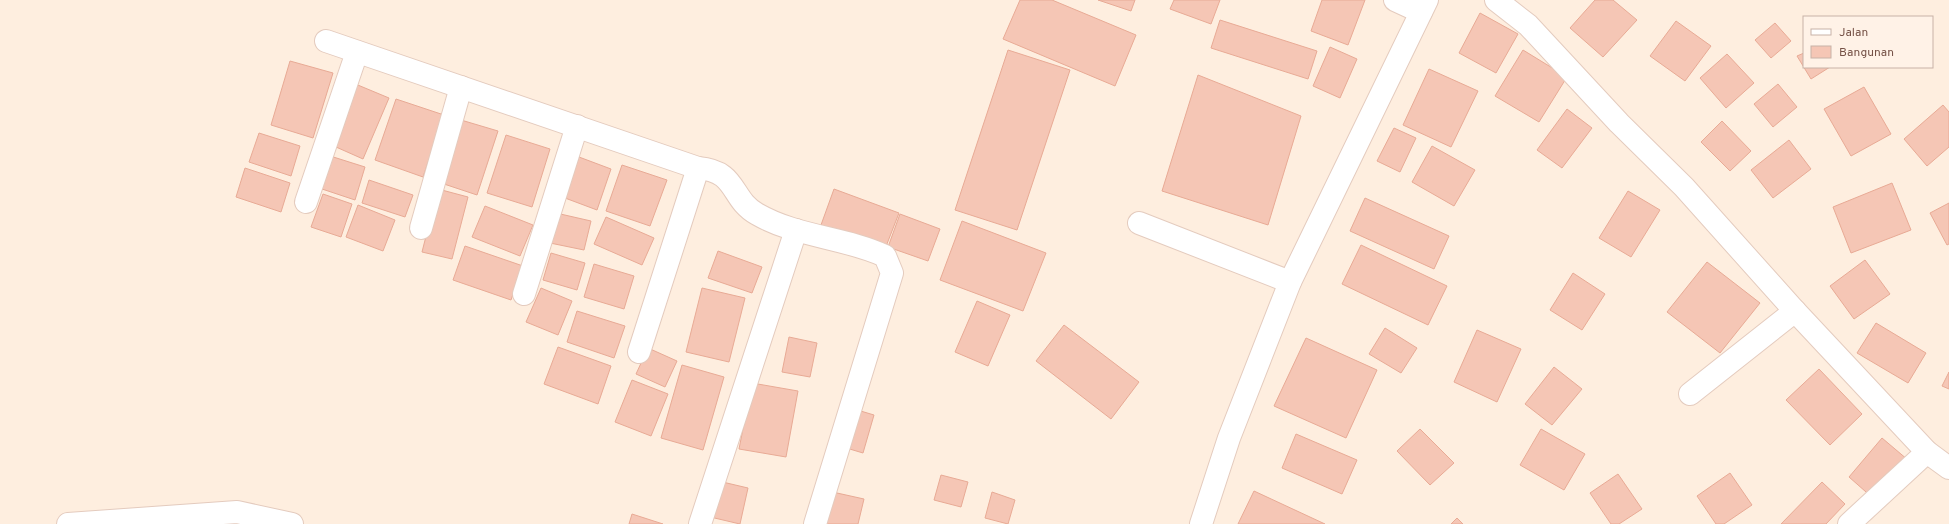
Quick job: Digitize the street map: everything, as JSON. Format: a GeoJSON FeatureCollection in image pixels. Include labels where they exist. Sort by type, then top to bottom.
{"type":"FeatureCollection","features":[{"type":"Feature","properties":{"kind":"street"},"geometry":{"type":"LineString","coordinates":[[1200,524],[1229,438],[1290,282],[1424,6],[1395,0]]}},
{"type":"Feature","properties":{"kind":"street"},"geometry":{"type":"LineString","coordinates":[[1496,0],[1528,25],[1619,123],[1684,187],[1795,311],[1927,452],[1949,468]]}},
{"type":"Feature","properties":{"kind":"street"},"geometry":{"type":"LineString","coordinates":[[326,41],[698,168],[711,169],[725,177],[746,206],[755,213],[796,230],[884,256],[892,273],[815,524]]}},
{"type":"Feature","properties":{"kind":"street"},"geometry":{"type":"LineString","coordinates":[[306,202],[357,52]]}},
{"type":"Feature","properties":{"kind":"street"},"geometry":{"type":"LineString","coordinates":[[420,228],[461,88]]}},
{"type":"Feature","properties":{"kind":"street"},"geometry":{"type":"LineString","coordinates":[[524,294],[577,126]]}},
{"type":"Feature","properties":{"kind":"street"},"geometry":{"type":"LineString","coordinates":[[639,352],[698,168]]}},
{"type":"Feature","properties":{"kind":"street"},"geometry":{"type":"LineString","coordinates":[[1139,223],[1290,282]]}},
{"type":"Feature","properties":{"kind":"street"},"geometry":{"type":"LineString","coordinates":[[700,524],[796,230]]}},
{"type":"Feature","properties":{"kind":"street"},"geometry":{"type":"LineString","coordinates":[[1690,394],[1795,311]]}},
{"type":"Feature","properties":{"kind":"street"},"geometry":{"type":"LineString","coordinates":[[1849,524],[1927,452]]}},
{"type":"Feature","properties":{"kind":"street"},"geometry":{"type":"LineString","coordinates":[[68,524],[198,519],[237,512],[292,524]]}},
{"type":"Feature","properties":{"kind":"building"},"geometry":{"type":"Polygon","coordinates":[[[1020,0],[1052,0],[1136,35],[1115,86],[1003,39],[1020,0]]]}},
{"type":"Feature","properties":{"kind":"building"},"geometry":{"type":"Polygon","coordinates":[[[1098,0],[1135,0],[1131,11],[1098,0]]]}},
{"type":"Feature","properties":{"kind":"building"},"geometry":{"type":"Polygon","coordinates":[[[1174,0],[1220,0],[1211,24],[1170,9],[1174,0]]]}},
{"type":"Feature","properties":{"kind":"building"},"geometry":{"type":"Polygon","coordinates":[[[1322,0],[1365,0],[1348,45],[1311,31],[1322,0]]]}},
{"type":"Feature","properties":{"kind":"building"},"geometry":{"type":"Polygon","coordinates":[[[1595,0],[1613,0],[1637,20],[1603,57],[1570,28],[1595,0]]]}},
{"type":"Feature","properties":{"kind":"building"},"geometry":{"type":"Polygon","coordinates":[[[1480,13],[1518,34],[1496,73],[1459,53],[1480,13]]]}},
{"type":"Feature","properties":{"kind":"building"},"geometry":{"type":"Polygon","coordinates":[[[1220,20],[1317,51],[1308,79],[1211,48],[1220,20]]]}},
{"type":"Feature","properties":{"kind":"building"},"geometry":{"type":"Polygon","coordinates":[[[1676,21],[1711,46],[1685,81],[1650,56],[1676,21]]]}},
{"type":"Feature","properties":{"kind":"building"},"geometry":{"type":"Polygon","coordinates":[[[1775,23],[1791,41],[1771,58],[1755,40],[1775,23]]]}},
{"type":"Feature","properties":{"kind":"building"},"geometry":{"type":"Polygon","coordinates":[[[1330,47],[1357,59],[1340,98],[1313,86],[1330,47]]]}},
{"type":"Feature","properties":{"kind":"building"},"geometry":{"type":"Polygon","coordinates":[[[1008,50],[1070,70],[1017,230],[955,210],[1008,50]]]}},
{"type":"Feature","properties":{"kind":"building"},"geometry":{"type":"Polygon","coordinates":[[[1523,50],[1567,77],[1539,122],[1495,96],[1523,50]]]}},
{"type":"Feature","properties":{"kind":"building"},"geometry":{"type":"Polygon","coordinates":[[[1803,53],[1803,66],[1797,56],[1803,53]]]}},
{"type":"Feature","properties":{"kind":"building"},"geometry":{"type":"Polygon","coordinates":[[[1727,54],[1754,83],[1726,108],[1700,78],[1727,54]]]}},
{"type":"Feature","properties":{"kind":"building"},"geometry":{"type":"Polygon","coordinates":[[[290,61],[333,73],[313,138],[271,125],[290,61]]]}},
{"type":"Feature","properties":{"kind":"building"},"geometry":{"type":"Polygon","coordinates":[[[1804,68],[1828,68],[1811,79],[1804,68]]]}},
{"type":"Feature","properties":{"kind":"building"},"geometry":{"type":"Polygon","coordinates":[[[1429,69],[1478,91],[1451,147],[1403,125],[1429,69]]]}},
{"type":"Feature","properties":{"kind":"building"},"geometry":{"type":"Polygon","coordinates":[[[1198,75],[1301,116],[1268,225],[1162,191],[1198,75]]]}},
{"type":"Feature","properties":{"kind":"building"},"geometry":{"type":"Polygon","coordinates":[[[353,83],[389,98],[363,159],[327,143],[353,83]]]}},
{"type":"Feature","properties":{"kind":"building"},"geometry":{"type":"Polygon","coordinates":[[[1778,84],[1797,107],[1773,127],[1754,104],[1778,84]]]}},
{"type":"Feature","properties":{"kind":"building"},"geometry":{"type":"Polygon","coordinates":[[[1864,87],[1891,134],[1851,156],[1824,109],[1864,87]]]}},
{"type":"Feature","properties":{"kind":"building"},"geometry":{"type":"Polygon","coordinates":[[[396,99],[444,115],[423,177],[375,160],[396,99]]]}},
{"type":"Feature","properties":{"kind":"building"},"geometry":{"type":"Polygon","coordinates":[[[1943,105],[1949,112],[1949,147],[1927,166],[1904,139],[1943,105]]]}},
{"type":"Feature","properties":{"kind":"building"},"geometry":{"type":"Polygon","coordinates":[[[1567,109],[1592,128],[1562,168],[1537,150],[1567,109]]]}},
{"type":"Feature","properties":{"kind":"building"},"geometry":{"type":"Polygon","coordinates":[[[461,120],[498,131],[477,195],[441,183],[461,120]]]}},
{"type":"Feature","properties":{"kind":"building"},"geometry":{"type":"Polygon","coordinates":[[[1722,121],[1751,151],[1730,171],[1701,142],[1722,121]]]}},
{"type":"Feature","properties":{"kind":"building"},"geometry":{"type":"Polygon","coordinates":[[[1394,128],[1416,138],[1400,172],[1377,161],[1394,128]]]}},
{"type":"Feature","properties":{"kind":"building"},"geometry":{"type":"Polygon","coordinates":[[[259,133],[300,146],[291,176],[249,162],[259,133]]]}},
{"type":"Feature","properties":{"kind":"building"},"geometry":{"type":"Polygon","coordinates":[[[506,135],[550,149],[532,207],[487,193],[506,135]]]}},
{"type":"Feature","properties":{"kind":"building"},"geometry":{"type":"Polygon","coordinates":[[[1789,140],[1811,169],[1773,198],[1751,170],[1789,140]]]}},
{"type":"Feature","properties":{"kind":"building"},"geometry":{"type":"Polygon","coordinates":[[[1432,146],[1475,170],[1454,206],[1412,182],[1432,146]]]}},
{"type":"Feature","properties":{"kind":"building"},"geometry":{"type":"Polygon","coordinates":[[[327,155],[365,167],[355,200],[316,187],[327,155]]]}},
{"type":"Feature","properties":{"kind":"building"},"geometry":{"type":"Polygon","coordinates":[[[579,157],[611,169],[597,210],[565,198],[579,157]]]}},
{"type":"Feature","properties":{"kind":"building"},"geometry":{"type":"Polygon","coordinates":[[[622,165],[667,180],[650,226],[606,211],[622,165]]]}},
{"type":"Feature","properties":{"kind":"building"},"geometry":{"type":"Polygon","coordinates":[[[245,168],[290,183],[281,212],[236,197],[245,168]]]}},
{"type":"Feature","properties":{"kind":"building"},"geometry":{"type":"Polygon","coordinates":[[[369,180],[413,195],[405,217],[362,203],[369,180]]]}},
{"type":"Feature","properties":{"kind":"building"},"geometry":{"type":"Polygon","coordinates":[[[1892,183],[1911,230],[1851,253],[1833,207],[1892,183]]]}},
{"type":"Feature","properties":{"kind":"building"},"geometry":{"type":"Polygon","coordinates":[[[438,189],[468,197],[452,259],[422,252],[438,189]]]}},
{"type":"Feature","properties":{"kind":"building"},"geometry":{"type":"Polygon","coordinates":[[[834,189],[899,213],[885,249],[821,225],[834,189]]]}},
{"type":"Feature","properties":{"kind":"building"},"geometry":{"type":"Polygon","coordinates":[[[1628,191],[1660,210],[1631,257],[1599,238],[1628,191]]]}},
{"type":"Feature","properties":{"kind":"building"},"geometry":{"type":"Polygon","coordinates":[[[323,194],[352,204],[341,237],[311,227],[323,194]]]}},
{"type":"Feature","properties":{"kind":"building"},"geometry":{"type":"Polygon","coordinates":[[[1365,198],[1449,236],[1434,269],[1350,231],[1365,198]]]}},
{"type":"Feature","properties":{"kind":"building"},"geometry":{"type":"Polygon","coordinates":[[[1949,203],[1949,244],[1947,245],[1930,213],[1949,203]]]}},
{"type":"Feature","properties":{"kind":"building"},"geometry":{"type":"Polygon","coordinates":[[[358,205],[395,220],[383,251],[346,237],[358,205]]]}},
{"type":"Feature","properties":{"kind":"building"},"geometry":{"type":"Polygon","coordinates":[[[485,206],[533,225],[520,256],[472,237],[485,206]]]}},
{"type":"Feature","properties":{"kind":"building"},"geometry":{"type":"Polygon","coordinates":[[[556,213],[591,221],[584,250],[550,243],[556,213]]]}},
{"type":"Feature","properties":{"kind":"building"},"geometry":{"type":"Polygon","coordinates":[[[900,214],[940,229],[928,261],[888,247],[900,214]]]}},
{"type":"Feature","properties":{"kind":"building"},"geometry":{"type":"Polygon","coordinates":[[[606,217],[654,238],[642,265],[594,244],[606,217]]]}},
{"type":"Feature","properties":{"kind":"building"},"geometry":{"type":"Polygon","coordinates":[[[962,221],[1046,253],[1023,311],[940,280],[962,221]]]}},
{"type":"Feature","properties":{"kind":"building"},"geometry":{"type":"Polygon","coordinates":[[[1361,245],[1447,286],[1428,325],[1342,284],[1361,245]]]}},
{"type":"Feature","properties":{"kind":"building"},"geometry":{"type":"Polygon","coordinates":[[[465,246],[523,266],[511,300],[453,280],[465,246]]]}},
{"type":"Feature","properties":{"kind":"building"},"geometry":{"type":"Polygon","coordinates":[[[718,251],[762,267],[752,293],[708,278],[718,251]]]}},
{"type":"Feature","properties":{"kind":"building"},"geometry":{"type":"Polygon","coordinates":[[[551,253],[585,263],[577,290],[543,280],[551,253]]]}},
{"type":"Feature","properties":{"kind":"building"},"geometry":{"type":"Polygon","coordinates":[[[1865,260],[1890,294],[1854,319],[1830,286],[1865,260]]]}},
{"type":"Feature","properties":{"kind":"building"},"geometry":{"type":"Polygon","coordinates":[[[1707,262],[1760,303],[1720,353],[1667,312],[1707,262]]]}},
{"type":"Feature","properties":{"kind":"building"},"geometry":{"type":"Polygon","coordinates":[[[594,264],[634,276],[624,309],[584,297],[594,264]]]}},
{"type":"Feature","properties":{"kind":"building"},"geometry":{"type":"Polygon","coordinates":[[[1573,273],[1605,294],[1582,330],[1550,310],[1573,273]]]}},
{"type":"Feature","properties":{"kind":"building"},"geometry":{"type":"Polygon","coordinates":[[[541,288],[572,301],[558,335],[526,322],[541,288]]]}},
{"type":"Feature","properties":{"kind":"building"},"geometry":{"type":"Polygon","coordinates":[[[702,288],[745,298],[729,362],[686,352],[702,288]]]}},
{"type":"Feature","properties":{"kind":"building"},"geometry":{"type":"Polygon","coordinates":[[[977,301],[1010,315],[988,366],[955,352],[977,301]]]}},
{"type":"Feature","properties":{"kind":"building"},"geometry":{"type":"Polygon","coordinates":[[[577,311],[625,326],[614,358],[567,342],[577,311]]]}},
{"type":"Feature","properties":{"kind":"building"},"geometry":{"type":"Polygon","coordinates":[[[1876,323],[1926,353],[1908,383],[1857,353],[1876,323]]]}},
{"type":"Feature","properties":{"kind":"building"},"geometry":{"type":"Polygon","coordinates":[[[1064,325],[1139,382],[1111,419],[1036,361],[1064,325]]]}},
{"type":"Feature","properties":{"kind":"building"},"geometry":{"type":"Polygon","coordinates":[[[1385,328],[1417,348],[1401,373],[1369,354],[1385,328]]]}},
{"type":"Feature","properties":{"kind":"building"},"geometry":{"type":"Polygon","coordinates":[[[1477,330],[1521,349],[1497,402],[1454,382],[1477,330]]]}},
{"type":"Feature","properties":{"kind":"building"},"geometry":{"type":"Polygon","coordinates":[[[789,337],[817,343],[810,377],[782,372],[789,337]]]}},
{"type":"Feature","properties":{"kind":"building"},"geometry":{"type":"Polygon","coordinates":[[[1306,338],[1377,370],[1346,438],[1274,406],[1306,338]]]}},
{"type":"Feature","properties":{"kind":"building"},"geometry":{"type":"Polygon","coordinates":[[[558,347],[611,366],[598,404],[544,384],[558,347]]]}},
{"type":"Feature","properties":{"kind":"building"},"geometry":{"type":"Polygon","coordinates":[[[648,348],[677,361],[665,387],[636,374],[648,348]]]}},
{"type":"Feature","properties":{"kind":"building"},"geometry":{"type":"Polygon","coordinates":[[[682,365],[724,377],[703,450],[661,438],[682,365]]]}},
{"type":"Feature","properties":{"kind":"building"},"geometry":{"type":"Polygon","coordinates":[[[1554,367],[1582,389],[1552,425],[1525,404],[1554,367]]]}},
{"type":"Feature","properties":{"kind":"building"},"geometry":{"type":"Polygon","coordinates":[[[1819,369],[1862,414],[1830,445],[1786,400],[1819,369]]]}},
{"type":"Feature","properties":{"kind":"building"},"geometry":{"type":"Polygon","coordinates":[[[1949,372],[1949,389],[1942,386],[1949,372]]]}},
{"type":"Feature","properties":{"kind":"building"},"geometry":{"type":"Polygon","coordinates":[[[632,380],[668,394],[651,436],[615,422],[632,380]]]}},
{"type":"Feature","properties":{"kind":"building"},"geometry":{"type":"Polygon","coordinates":[[[752,383],[798,391],[786,457],[739,449],[752,383]]]}},
{"type":"Feature","properties":{"kind":"building"},"geometry":{"type":"Polygon","coordinates":[[[854,409],[874,415],[863,453],[843,447],[854,409]]]}},
{"type":"Feature","properties":{"kind":"building"},"geometry":{"type":"Polygon","coordinates":[[[1420,429],[1454,463],[1430,485],[1397,451],[1420,429]]]}},
{"type":"Feature","properties":{"kind":"building"},"geometry":{"type":"Polygon","coordinates":[[[1541,429],[1585,454],[1564,490],[1520,465],[1541,429]]]}},
{"type":"Feature","properties":{"kind":"building"},"geometry":{"type":"Polygon","coordinates":[[[1296,434],[1357,460],[1342,494],[1282,468],[1296,434]]]}},
{"type":"Feature","properties":{"kind":"building"},"geometry":{"type":"Polygon","coordinates":[[[1882,438],[1908,460],[1874,499],[1849,477],[1882,438]]]}},
{"type":"Feature","properties":{"kind":"building"},"geometry":{"type":"Polygon","coordinates":[[[1730,473],[1752,505],[1724,524],[1716,524],[1697,496],[1730,473]]]}},
{"type":"Feature","properties":{"kind":"building"},"geometry":{"type":"Polygon","coordinates":[[[1618,474],[1642,509],[1619,524],[1611,524],[1590,493],[1618,474]]]}},
{"type":"Feature","properties":{"kind":"building"},"geometry":{"type":"Polygon","coordinates":[[[941,475],[968,482],[961,507],[934,500],[941,475]]]}},
{"type":"Feature","properties":{"kind":"building"},"geometry":{"type":"Polygon","coordinates":[[[714,480],[748,488],[740,524],[706,516],[714,480]]]}},
{"type":"Feature","properties":{"kind":"building"},"geometry":{"type":"Polygon","coordinates":[[[1822,482],[1845,504],[1826,524],[1781,524],[1822,482]]]}},
{"type":"Feature","properties":{"kind":"building"},"geometry":{"type":"Polygon","coordinates":[[[828,491],[864,499],[858,524],[820,524],[828,491]]]}},
{"type":"Feature","properties":{"kind":"building"},"geometry":{"type":"Polygon","coordinates":[[[1254,491],[1325,524],[1238,524],[1254,491]]]}},
{"type":"Feature","properties":{"kind":"building"},"geometry":{"type":"Polygon","coordinates":[[[992,492],[1015,500],[1008,524],[985,518],[992,492]]]}},
{"type":"Feature","properties":{"kind":"building"},"geometry":{"type":"Polygon","coordinates":[[[632,514],[663,524],[629,524],[632,514]]]}},
{"type":"Feature","properties":{"kind":"building"},"geometry":{"type":"Polygon","coordinates":[[[1457,518],[1463,524],[1451,524],[1457,518]]]}}]}
